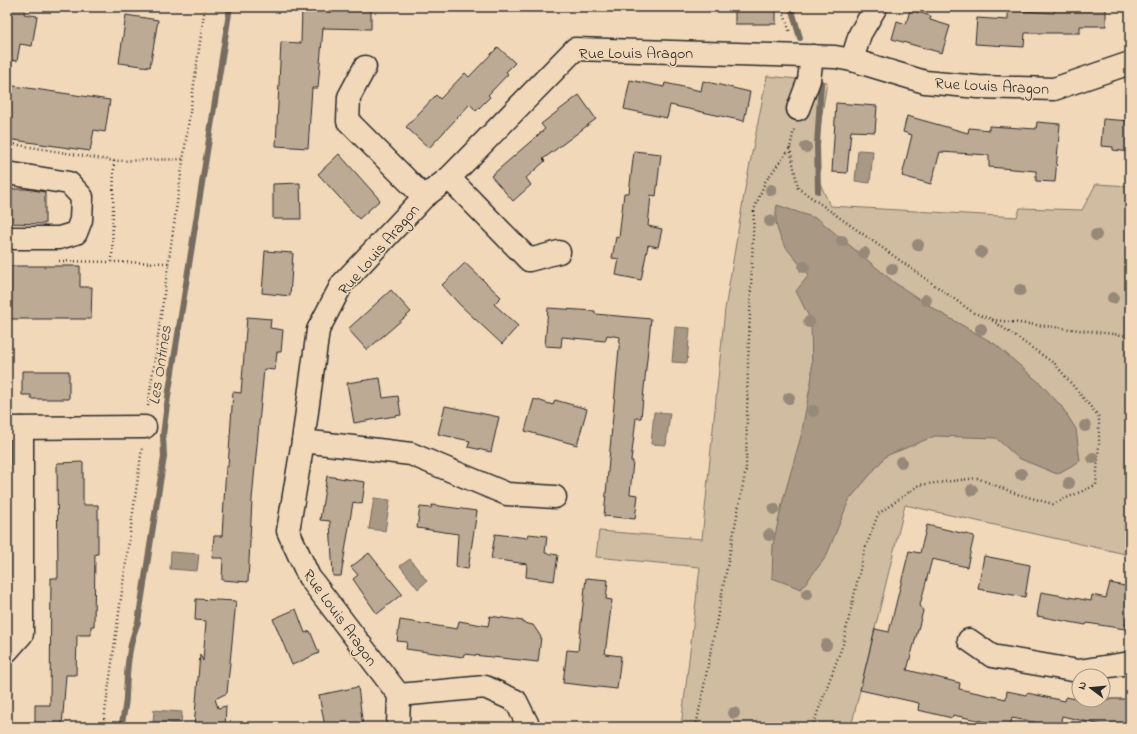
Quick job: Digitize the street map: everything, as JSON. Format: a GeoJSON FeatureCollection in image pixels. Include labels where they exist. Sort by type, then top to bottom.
{"type":"FeatureCollection","features":[{"type":"Feature","properties":{"kind":"street"},"geometry":{"type":"LineString","coordinates":[[852,60],[860,34],[876,7]]}},
{"type":"Feature","properties":{"kind":"street","name":"Rue Louis Aragon"},"geometry":{"type":"LineString","coordinates":[[399,694],[309,577],[288,531],[303,441],[318,330],[342,284],[424,197],[449,178],[575,49],[803,55],[852,60],[925,82],[978,87],[1054,89],[1130,62]]}},
{"type":"Feature","properties":{"kind":"street"},"geometry":{"type":"LineString","coordinates":[[798,109],[809,80],[803,55]]}},
{"type":"Feature","properties":{"kind":"street","name":"Rue Louis Aragon"},"geometry":{"type":"LineString","coordinates":[[365,67],[349,97],[348,122],[424,197]]}},
{"type":"Feature","properties":{"kind":"street"},"geometry":{"type":"LineString","coordinates":[[7,173],[69,183],[82,197],[81,220],[76,232],[59,238],[7,238]]}},
{"type":"Feature","properties":{"kind":"street"},"geometry":{"type":"LineString","coordinates":[[449,178],[529,260],[559,252]]}},
{"type":"Feature","properties":{"kind":"street"},"geometry":{"type":"LineString","coordinates":[[7,651],[22,634],[14,428],[145,427]]}},
{"type":"Feature","properties":{"kind":"street"},"geometry":{"type":"LineString","coordinates":[[303,441],[411,454],[507,494],[555,496]]}},
{"type":"Feature","properties":{"kind":"street"},"geometry":{"type":"LineString","coordinates":[[969,640],[992,656],[1078,671],[1130,663]]}},
{"type":"Feature","properties":{"kind":"street"},"geometry":{"type":"LineString","coordinates":[[398,727],[399,694],[485,687],[516,701],[529,727]]}},
{"type":"Feature","properties":{"kind":"path"},"geometry":{"type":"LineString","coordinates":[[103,727],[205,7]]}},
{"type":"Feature","properties":{"kind":"path"},"geometry":{"type":"LineString","coordinates":[[782,7],[803,55]]}},
{"type":"Feature","properties":{"kind":"path"},"geometry":{"type":"LineString","coordinates":[[798,109],[790,148],[798,188],[962,305],[974,313],[989,318],[1130,336]]}},
{"type":"Feature","properties":{"kind":"path"},"geometry":{"type":"LineString","coordinates":[[7,143],[114,161],[183,160]]}},
{"type":"Feature","properties":{"kind":"path"},"geometry":{"type":"LineString","coordinates":[[696,727],[746,469],[748,364],[754,210],[765,182],[790,148]]}},
{"type":"Feature","properties":{"kind":"path"},"geometry":{"type":"LineString","coordinates":[[112,262],[114,161]]}},
{"type":"Feature","properties":{"kind":"path"},"geometry":{"type":"LineString","coordinates":[[52,261],[169,263]]}},
{"type":"Feature","properties":{"kind":"path"},"geometry":{"type":"LineString","coordinates":[[812,727],[843,644],[864,552],[878,514],[918,485],[977,478],[1017,494],[1053,504],[1096,486],[1099,417],[1055,364],[989,318]]}},
{"type":"Feature","properties":{"kind":"shaded area"},"geometry":{"type":"Polygon","coordinates":[[[767,76],[827,82],[819,133],[819,181],[830,206],[1017,217],[1020,208],[1082,210],[1096,184],[1130,186],[1130,555],[905,505],[851,727],[681,727],[700,567],[596,557],[599,531],[702,539],[725,309],[745,189],[767,76]]]}},
{"type":"Feature","properties":{"kind":"shaded area"},"geometry":{"type":"Polygon","coordinates":[[[858,150],[873,151],[870,183],[855,181],[858,150]]]}},
{"type":"Feature","properties":{"kind":"shaded area"},"geometry":{"type":"Polygon","coordinates":[[[777,205],[818,219],[895,283],[939,312],[995,344],[1041,384],[1062,407],[1076,429],[1080,461],[1057,474],[1018,458],[996,438],[935,436],[886,456],[849,500],[826,557],[801,589],[772,578],[773,544],[783,500],[801,436],[812,376],[811,321],[796,291],[809,275],[789,251],[779,235],[776,216],[777,205]]]}},
{"type":"Feature","properties":{"kind":"shaded area"},"geometry":{"type":"Polygon","coordinates":[[[675,327],[690,328],[687,363],[672,362],[675,327]]]}},
{"type":"Feature","properties":{"kind":"shaded area"},"geometry":{"type":"Polygon","coordinates":[[[654,412],[670,413],[666,445],[651,444],[654,412]]]}},
{"type":"Feature","properties":{"kind":"shaded area"},"geometry":{"type":"Polygon","coordinates":[[[374,498],[390,500],[385,531],[369,529],[374,498]]]}},
{"type":"Feature","properties":{"kind":"shaded area"},"geometry":{"type":"Polygon","coordinates":[[[171,552],[199,554],[197,571],[170,569],[171,552]]]}},
{"type":"Feature","properties":{"kind":"shaded area"},"geometry":{"type":"Polygon","coordinates":[[[410,559],[427,581],[418,589],[400,566],[410,559]]]}},
{"type":"Feature","properties":{"kind":"shaded area"},"geometry":{"type":"Polygon","coordinates":[[[154,710],[182,712],[181,724],[153,722],[154,710]]]}},
{"type":"Feature","properties":{"kind":"building"},"geometry":{"type":"Polygon","coordinates":[[[7,7],[25,7],[24,14],[37,16],[32,46],[20,44],[17,61],[7,60],[7,7]]]}},
{"type":"Feature","properties":{"kind":"building"},"geometry":{"type":"Polygon","coordinates":[[[302,7],[371,7],[371,29],[323,28],[318,88],[312,88],[308,148],[276,146],[281,42],[301,43],[302,7]]]}},
{"type":"Feature","properties":{"kind":"building"},"geometry":{"type":"Polygon","coordinates":[[[735,7],[776,7],[776,24],[735,24],[735,7]]]}},
{"type":"Feature","properties":{"kind":"building"},"geometry":{"type":"Polygon","coordinates":[[[1055,7],[1106,7],[1106,26],[1080,26],[1080,33],[1025,33],[1024,47],[975,44],[977,18],[1008,20],[1008,10],[1054,13],[1055,7]]]}},
{"type":"Feature","properties":{"kind":"building"},"geometry":{"type":"Polygon","coordinates":[[[910,10],[931,16],[930,20],[950,26],[942,53],[892,39],[897,21],[906,24],[910,10]]]}},
{"type":"Feature","properties":{"kind":"building"},"geometry":{"type":"Polygon","coordinates":[[[126,15],[158,20],[150,67],[119,63],[126,15]]]}},
{"type":"Feature","properties":{"kind":"building"},"geometry":{"type":"Polygon","coordinates":[[[498,47],[515,63],[506,72],[508,74],[488,95],[490,97],[476,111],[470,104],[429,148],[406,127],[436,95],[440,99],[465,73],[469,77],[498,47]]]}},
{"type":"Feature","properties":{"kind":"building"},"geometry":{"type":"Polygon","coordinates":[[[630,80],[664,87],[665,83],[701,91],[703,81],[750,92],[744,121],[670,105],[667,118],[624,109],[630,80]]]}},
{"type":"Feature","properties":{"kind":"building"},"geometry":{"type":"Polygon","coordinates":[[[7,85],[110,100],[105,132],[94,130],[90,151],[7,139],[7,85]]]}},
{"type":"Feature","properties":{"kind":"building"},"geometry":{"type":"Polygon","coordinates":[[[579,95],[596,119],[543,159],[545,161],[526,178],[531,185],[513,201],[491,176],[545,129],[541,124],[579,95]]]}},
{"type":"Feature","properties":{"kind":"building"},"geometry":{"type":"Polygon","coordinates":[[[836,103],[877,106],[875,132],[851,131],[847,173],[832,172],[836,103]]]}},
{"type":"Feature","properties":{"kind":"building"},"geometry":{"type":"Polygon","coordinates":[[[907,116],[968,133],[969,128],[989,130],[989,126],[1036,129],[1037,122],[1060,124],[1055,182],[1036,181],[1036,171],[989,167],[989,155],[940,152],[931,184],[902,176],[912,135],[903,132],[907,116]]]}},
{"type":"Feature","properties":{"kind":"building"},"geometry":{"type":"Polygon","coordinates":[[[1103,119],[1130,121],[1130,152],[1113,150],[1113,147],[1101,146],[1103,119]]]}},
{"type":"Feature","properties":{"kind":"building"},"geometry":{"type":"Polygon","coordinates":[[[634,151],[661,154],[656,196],[651,195],[648,226],[662,229],[658,247],[648,245],[641,280],[616,275],[619,259],[612,258],[616,237],[619,238],[624,193],[629,193],[634,151]]]}},
{"type":"Feature","properties":{"kind":"building"},"geometry":{"type":"Polygon","coordinates":[[[339,154],[380,200],[359,219],[318,174],[339,154]]]}},
{"type":"Feature","properties":{"kind":"building"},"geometry":{"type":"Polygon","coordinates":[[[300,183],[301,219],[273,219],[273,184],[300,183]]]}},
{"type":"Feature","properties":{"kind":"building"},"geometry":{"type":"Polygon","coordinates":[[[7,189],[26,189],[45,192],[45,224],[7,223],[7,189]]]}},
{"type":"Feature","properties":{"kind":"building"},"geometry":{"type":"Polygon","coordinates":[[[265,251],[293,253],[290,296],[262,293],[265,251]]]}},
{"type":"Feature","properties":{"kind":"building"},"geometry":{"type":"Polygon","coordinates":[[[465,263],[501,297],[494,304],[518,326],[502,344],[459,304],[442,285],[465,263]]]}},
{"type":"Feature","properties":{"kind":"building"},"geometry":{"type":"Polygon","coordinates":[[[7,266],[80,266],[80,287],[92,287],[91,319],[7,319],[7,266]]]}},
{"type":"Feature","properties":{"kind":"building"},"geometry":{"type":"Polygon","coordinates":[[[391,290],[411,312],[367,350],[348,329],[391,290]]]}},
{"type":"Feature","properties":{"kind":"building"},"geometry":{"type":"Polygon","coordinates":[[[548,308],[595,311],[595,314],[651,319],[641,418],[636,418],[631,461],[633,461],[630,494],[638,495],[635,519],[604,516],[620,337],[607,335],[605,341],[562,337],[561,347],[545,346],[548,308]]]}},
{"type":"Feature","properties":{"kind":"building"},"geometry":{"type":"Polygon","coordinates":[[[247,317],[271,319],[270,328],[283,330],[281,352],[277,352],[275,370],[264,369],[252,499],[248,582],[222,580],[223,558],[212,558],[214,536],[222,536],[226,467],[228,467],[233,392],[241,393],[247,317]]]}},
{"type":"Feature","properties":{"kind":"building"},"geometry":{"type":"Polygon","coordinates":[[[22,371],[69,371],[69,399],[31,399],[31,395],[22,395],[22,371]]]}},
{"type":"Feature","properties":{"kind":"building"},"geometry":{"type":"Polygon","coordinates":[[[380,378],[383,398],[398,396],[401,415],[354,423],[347,383],[380,378]]]}},
{"type":"Feature","properties":{"kind":"building"},"geometry":{"type":"Polygon","coordinates":[[[534,399],[553,405],[555,400],[587,409],[577,445],[525,431],[534,399]]]}},
{"type":"Feature","properties":{"kind":"building"},"geometry":{"type":"Polygon","coordinates":[[[445,406],[499,417],[491,452],[468,447],[470,441],[438,434],[445,406]]]}},
{"type":"Feature","properties":{"kind":"building"},"geometry":{"type":"Polygon","coordinates":[[[83,462],[83,505],[98,505],[98,554],[95,554],[94,626],[91,626],[91,635],[77,635],[76,675],[66,675],[62,727],[35,727],[35,705],[50,705],[51,578],[58,578],[57,463],[83,462]]]}},
{"type":"Feature","properties":{"kind":"building"},"geometry":{"type":"Polygon","coordinates":[[[327,476],[365,482],[362,504],[353,502],[341,576],[333,576],[330,521],[320,520],[327,476]]]}},
{"type":"Feature","properties":{"kind":"building"},"geometry":{"type":"Polygon","coordinates":[[[432,505],[477,511],[468,569],[456,567],[458,534],[417,528],[420,507],[431,508],[432,505]]]}},
{"type":"Feature","properties":{"kind":"building"},"geometry":{"type":"Polygon","coordinates":[[[927,525],[974,536],[967,567],[932,559],[920,605],[923,611],[907,670],[960,683],[959,689],[1006,699],[1007,691],[1026,695],[1027,693],[1065,701],[1066,697],[1071,698],[1071,708],[1111,708],[1111,699],[1130,699],[1130,727],[1101,727],[1101,725],[1062,716],[1060,727],[1012,718],[1010,727],[953,715],[952,718],[918,710],[919,703],[860,690],[875,629],[889,632],[909,551],[920,553],[927,525]]]}},
{"type":"Feature","properties":{"kind":"building"},"geometry":{"type":"Polygon","coordinates":[[[495,534],[527,538],[528,534],[547,536],[545,553],[558,555],[554,581],[526,577],[527,564],[491,559],[495,534]]]}},
{"type":"Feature","properties":{"kind":"building"},"geometry":{"type":"Polygon","coordinates":[[[369,553],[402,594],[377,614],[353,579],[358,575],[351,567],[369,553]]]}},
{"type":"Feature","properties":{"kind":"building"},"geometry":{"type":"Polygon","coordinates":[[[984,556],[1030,565],[1025,597],[978,589],[984,556]]]}},
{"type":"Feature","properties":{"kind":"building"},"geometry":{"type":"Polygon","coordinates":[[[586,578],[608,580],[606,599],[612,600],[605,654],[621,656],[617,689],[563,683],[567,650],[578,651],[586,578]]]}},
{"type":"Feature","properties":{"kind":"building"},"geometry":{"type":"Polygon","coordinates":[[[1110,583],[1130,587],[1130,602],[1125,629],[1087,623],[1086,625],[1037,616],[1041,592],[1091,601],[1092,595],[1106,598],[1110,583]]]}},
{"type":"Feature","properties":{"kind":"building"},"geometry":{"type":"Polygon","coordinates":[[[196,599],[236,601],[227,693],[215,699],[218,708],[226,706],[225,727],[194,727],[200,654],[203,661],[206,621],[195,620],[196,599]]]}},
{"type":"Feature","properties":{"kind":"building"},"geometry":{"type":"Polygon","coordinates":[[[296,609],[305,633],[310,631],[319,653],[292,665],[273,619],[296,609]]]}},
{"type":"Feature","properties":{"kind":"building"},"geometry":{"type":"Polygon","coordinates":[[[490,616],[523,621],[523,623],[533,625],[541,637],[538,662],[464,654],[463,657],[406,649],[407,642],[397,641],[400,620],[457,629],[459,621],[488,626],[490,616]]]}},
{"type":"Feature","properties":{"kind":"building"},"geometry":{"type":"Polygon","coordinates":[[[358,687],[363,727],[325,727],[319,695],[358,687]]]}},
{"type":"Feature","properties":{"kind":"waterway","name":"Les Ontines"},"geometry":{"type":"LineString","coordinates":[[121,727],[126,704],[130,649],[138,622],[164,457],[163,435],[168,397],[230,7]]}},
{"type":"Feature","properties":{"kind":"waterway"},"geometry":{"type":"LineString","coordinates":[[791,7],[800,38]]}},
{"type":"Feature","properties":{"kind":"waterway"},"geometry":{"type":"LineString","coordinates":[[818,191],[817,145],[821,83]]}}]}
